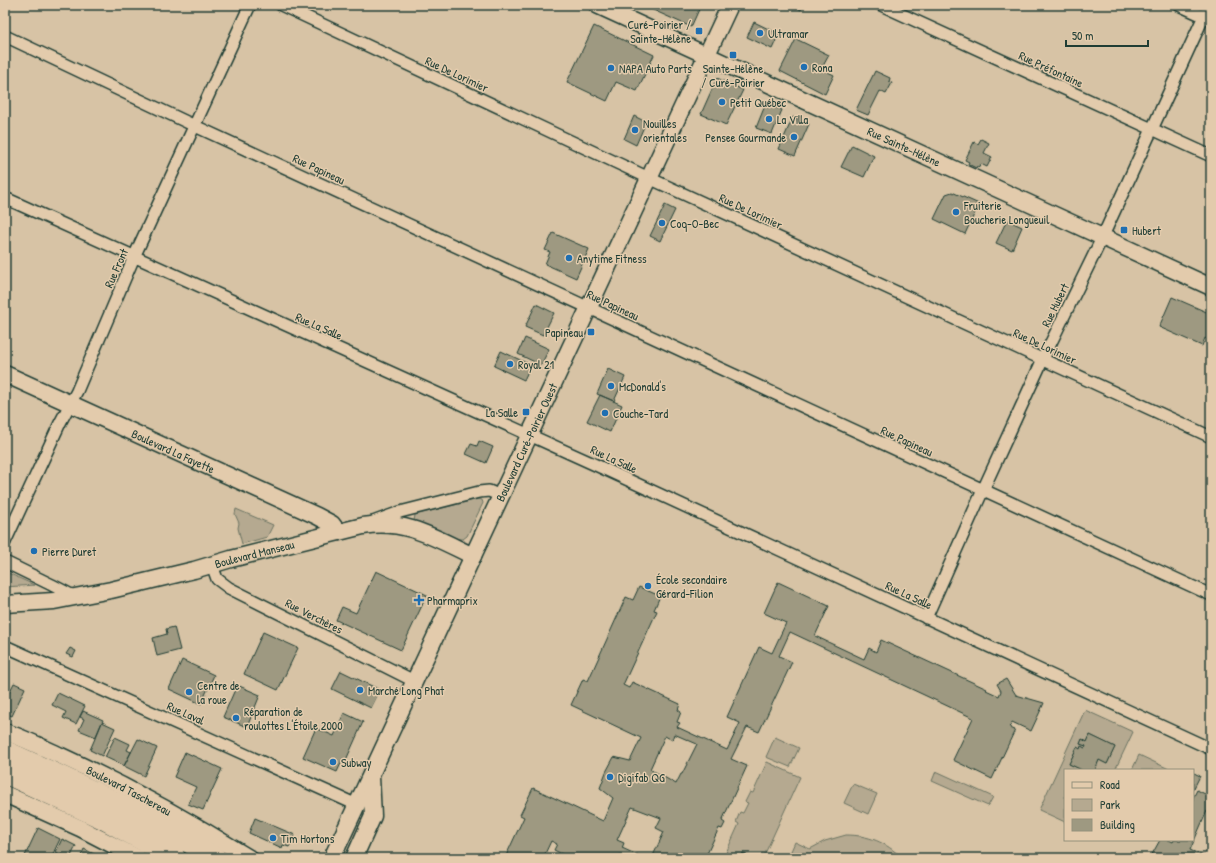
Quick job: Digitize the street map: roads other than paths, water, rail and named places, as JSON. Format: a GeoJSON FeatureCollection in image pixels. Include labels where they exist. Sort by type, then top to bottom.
{"type":"FeatureCollection","features":[{"type":"Feature","properties":{"kind":"highway","name":"Boulevard Taschereau"},"geometry":{"type":"LineString","coordinates":[[5,751],[120,804],[215,858]]}},
{"type":"Feature","properties":{"kind":"highway"},"geometry":{"type":"LineString","coordinates":[[5,774],[104,819],[175,858]]}},
{"type":"Feature","properties":{"kind":"street","name":"Rue Front"},"geometry":{"type":"LineString","coordinates":[[5,542],[67,409],[77,391],[134,257],[250,5]]}},
{"type":"Feature","properties":{"kind":"street","name":"Rue De Lorimier"},"geometry":{"type":"LineString","coordinates":[[281,5],[649,178],[1211,437]]}},
{"type":"Feature","properties":{"kind":"street","name":"Rue Sainte-Hélène"},"geometry":{"type":"LineString","coordinates":[[597,5],[1103,236],[1211,287]]}},
{"type":"Feature","properties":{"kind":"street","name":"Boulevard Curé-Poirier Ouest"},"geometry":{"type":"LineString","coordinates":[[332,858],[730,5]]}},
{"type":"Feature","properties":{"kind":"street","name":"Rue Préfontaine"},"geometry":{"type":"LineString","coordinates":[[881,5],[1211,156]]}},
{"type":"Feature","properties":{"kind":"street"},"geometry":{"type":"LineString","coordinates":[[1179,5],[1208,18]]}},
{"type":"Feature","properties":{"kind":"street","name":"Rue Hubert"},"geometry":{"type":"LineString","coordinates":[[926,618],[1043,359],[1103,236],[1152,129],[1208,18],[1209,5]]}},
{"type":"Feature","properties":{"kind":"street","name":"Rue Papineau"},"geometry":{"type":"LineString","coordinates":[[5,36],[195,126],[1211,595]]}},
{"type":"Feature","properties":{"kind":"street","name":"Rue La Salle"},"geometry":{"type":"LineString","coordinates":[[5,198],[529,435],[1211,749]]}},
{"type":"Feature","properties":{"kind":"street","name":"Boulevard La Fayette"},"geometry":{"type":"LineString","coordinates":[[5,374],[67,409]]}},
{"type":"Feature","properties":{"kind":"street","name":"Boulevard La Fayette"},"geometry":{"type":"LineString","coordinates":[[5,386],[67,409],[317,516],[332,524],[330,534]]}},
{"type":"Feature","properties":{"kind":"street","name":"Boulevard Manseau"},"geometry":{"type":"LineString","coordinates":[[5,604],[49,602],[75,598],[212,565],[363,526],[400,512],[479,492],[489,491],[501,496]]}},
{"type":"Feature","properties":{"kind":"street"},"geometry":{"type":"LineString","coordinates":[[363,526],[378,524],[403,526],[419,531],[473,556]]}},
{"type":"Feature","properties":{"kind":"street"},"geometry":{"type":"LineString","coordinates":[[5,562],[75,598]]}},
{"type":"Feature","properties":{"kind":"street","name":"Rue Verchères"},"geometry":{"type":"LineString","coordinates":[[212,565],[217,579],[229,588],[414,680]]}},
{"type":"Feature","properties":{"kind":"street","name":"Rue Laval"},"geometry":{"type":"LineString","coordinates":[[5,646],[357,805]]}},
{"type":"Feature","properties":{"kind":"street","name":"Boulevard Taschereau"},"geometry":{"type":"LineString","coordinates":[[5,732],[74,762],[137,793],[249,858]]}},
{"type":"Feature","properties":{"kind":"street"},"geometry":{"type":"LineString","coordinates":[[354,858],[373,816],[371,773]]}},
{"type":"Feature","properties":{"kind":"street"},"geometry":{"type":"LineString","coordinates":[[5,794],[80,828],[138,858]]}},
{"type":"Feature","properties":{"kind":"place","name":"Curé-Poirier / Sainte-Hélène"},"geometry":{"type":"Point","coordinates":[699,31]}},
{"type":"Feature","properties":{"kind":"place","name":"Ultramar"},"geometry":{"type":"Point","coordinates":[760,33]}},
{"type":"Feature","properties":{"kind":"place","name":"Sainte-Hélène / Curé-Poirier"},"geometry":{"type":"Point","coordinates":[733,55]}},
{"type":"Feature","properties":{"kind":"place","name":"Rona"},"geometry":{"type":"Point","coordinates":[804,67]}},
{"type":"Feature","properties":{"kind":"place","name":"NAPA Auto Parts"},"geometry":{"type":"Point","coordinates":[611,68]}},
{"type":"Feature","properties":{"kind":"place","name":"Petit Québec"},"geometry":{"type":"Point","coordinates":[722,102]}},
{"type":"Feature","properties":{"kind":"place","name":"La Villa"},"geometry":{"type":"Point","coordinates":[769,119]}},
{"type":"Feature","properties":{"kind":"place","name":"Nouilles orientales"},"geometry":{"type":"Point","coordinates":[635,130]}},
{"type":"Feature","properties":{"kind":"place","name":"Pensee Gourmande"},"geometry":{"type":"Point","coordinates":[794,137]}},
{"type":"Feature","properties":{"kind":"place","name":"Fruiterie Boucherie Longueuil"},"geometry":{"type":"Point","coordinates":[956,212]}},
{"type":"Feature","properties":{"kind":"place","name":"Coq-O-Bec"},"geometry":{"type":"Point","coordinates":[662,223]}},
{"type":"Feature","properties":{"kind":"place","name":"Hubert"},"geometry":{"type":"Point","coordinates":[1124,230]}},
{"type":"Feature","properties":{"kind":"place","name":"Anytime Fitness"},"geometry":{"type":"Point","coordinates":[569,258]}},
{"type":"Feature","properties":{"kind":"place","name":"Papineau"},"geometry":{"type":"Point","coordinates":[591,332]}},
{"type":"Feature","properties":{"kind":"place","name":"Royal 21"},"geometry":{"type":"Point","coordinates":[510,364]}},
{"type":"Feature","properties":{"kind":"place","name":"McDonald's"},"geometry":{"type":"Point","coordinates":[611,386]}},
{"type":"Feature","properties":{"kind":"place","name":"La Salle"},"geometry":{"type":"Point","coordinates":[526,412]}},
{"type":"Feature","properties":{"kind":"place","name":"Couche-Tard"},"geometry":{"type":"Point","coordinates":[605,413]}},
{"type":"Feature","properties":{"kind":"place","name":"Pierre Duret"},"geometry":{"type":"Point","coordinates":[34,551]}},
{"type":"Feature","properties":{"kind":"place","name":"École secondaire Gérard-Filion"},"geometry":{"type":"Point","coordinates":[648,586]}},
{"type":"Feature","properties":{"kind":"place","name":"Pharmaprix"},"geometry":{"type":"Point","coordinates":[419,600]}},
{"type":"Feature","properties":{"kind":"place","name":"Marché Long Phat"},"geometry":{"type":"Point","coordinates":[360,690]}},
{"type":"Feature","properties":{"kind":"place","name":"Centre de la roue"},"geometry":{"type":"Point","coordinates":[189,692]}},
{"type":"Feature","properties":{"kind":"place","name":"Réparation de roulottes L'Étoile 2000"},"geometry":{"type":"Point","coordinates":[236,718]}},
{"type":"Feature","properties":{"kind":"place","name":"Subway"},"geometry":{"type":"Point","coordinates":[333,762]}},
{"type":"Feature","properties":{"kind":"place","name":"Digifab QG"},"geometry":{"type":"Point","coordinates":[610,777]}},
{"type":"Feature","properties":{"kind":"place","name":"Tim Hortons"},"geometry":{"type":"Point","coordinates":[273,838]}}]}
